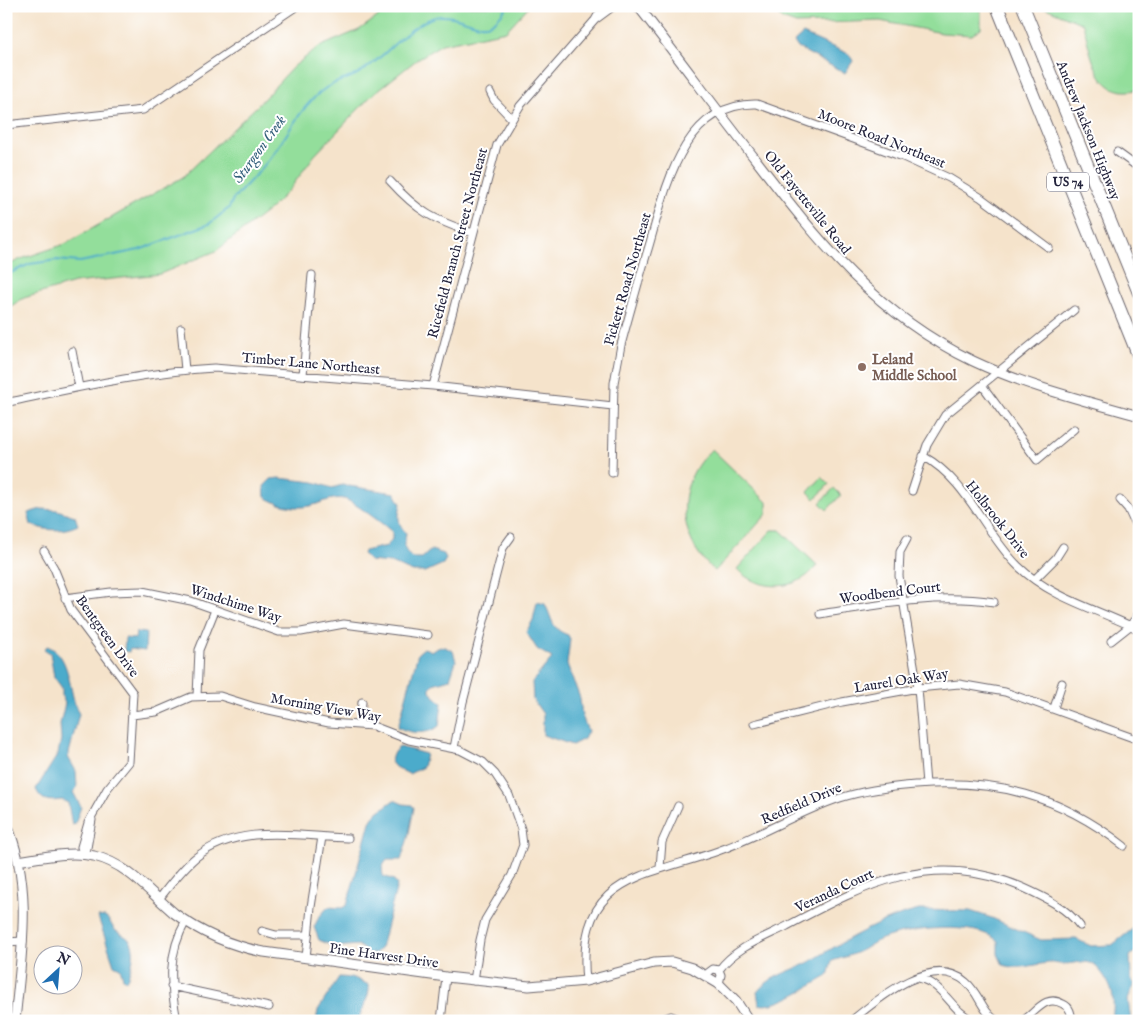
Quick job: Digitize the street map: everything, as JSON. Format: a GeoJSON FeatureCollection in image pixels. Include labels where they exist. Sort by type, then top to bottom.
{"type":"FeatureCollection","features":[{"type":"Feature","properties":{"kind":"highway","name":"US 74"},"geometry":{"type":"LineString","coordinates":[[997,6],[1139,357]]}},
{"type":"Feature","properties":{"kind":"highway","name":"Andrew Jackson Highway"},"geometry":{"type":"LineString","coordinates":[[1023,6],[1139,293]]}},
{"type":"Feature","properties":{"kind":"street"},"geometry":{"type":"LineString","coordinates":[[6,125],[143,110],[297,6]]}},
{"type":"Feature","properties":{"kind":"street","name":"Ricefield Branch Street Northeast"},"geometry":{"type":"LineString","coordinates":[[433,386],[492,158],[511,118],[595,20],[603,6]]}},
{"type":"Feature","properties":{"kind":"street","name":"Ricefield Branch Street Northeast"},"geometry":{"type":"LineString","coordinates":[[595,20],[614,6]]}},
{"type":"Feature","properties":{"kind":"street","name":"Old Fayetteville Road"},"geometry":{"type":"LineString","coordinates":[[638,6],[814,235],[847,271],[870,292],[925,332],[972,360],[1055,392],[1139,416]]}},
{"type":"Feature","properties":{"kind":"street"},"geometry":{"type":"LineString","coordinates":[[490,92],[511,118]]}},
{"type":"Feature","properties":{"kind":"street","name":"Moore Road Northeast"},"geometry":{"type":"LineString","coordinates":[[720,113],[742,105],[757,104],[903,157],[966,188],[1049,248]]}},
{"type":"Feature","properties":{"kind":"street","name":"Pickett Road Northeast"},"geometry":{"type":"LineString","coordinates":[[612,473],[613,406],[620,345],[668,179],[689,140],[700,126],[720,113]]}},
{"type":"Feature","properties":{"kind":"street"},"geometry":{"type":"LineString","coordinates":[[1117,152],[1139,168]]}},
{"type":"Feature","properties":{"kind":"street"},"geometry":{"type":"LineString","coordinates":[[390,181],[413,205],[427,216],[473,233]]}},
{"type":"Feature","properties":{"kind":"street"},"geometry":{"type":"LineString","coordinates":[[303,375],[312,275]]}},
{"type":"Feature","properties":{"kind":"street"},"geometry":{"type":"LineString","coordinates":[[912,491],[923,456],[937,426],[946,415],[1074,310]]}},
{"type":"Feature","properties":{"kind":"street"},"geometry":{"type":"LineString","coordinates":[[181,328],[185,370]]}},
{"type":"Feature","properties":{"kind":"street"},"geometry":{"type":"LineString","coordinates":[[72,351],[79,387]]}},
{"type":"Feature","properties":{"kind":"street","name":"Timber Lane Northeast"},"geometry":{"type":"LineString","coordinates":[[8,402],[79,387],[185,370],[214,368],[433,386],[613,406]]}},
{"type":"Feature","properties":{"kind":"street"},"geometry":{"type":"LineString","coordinates":[[982,385],[1037,460],[1074,429]]}},
{"type":"Feature","properties":{"kind":"street","name":"Holbrook Drive"},"geometry":{"type":"LineString","coordinates":[[923,456],[946,472],[1008,555],[1034,579],[1053,593],[1139,630]]}},
{"type":"Feature","properties":{"kind":"street"},"geometry":{"type":"LineString","coordinates":[[1120,500],[1128,509],[1139,533]]}},
{"type":"Feature","properties":{"kind":"street"},"geometry":{"type":"LineString","coordinates":[[454,748],[463,702],[503,548],[511,537]]}},
{"type":"Feature","properties":{"kind":"street"},"geometry":{"type":"LineString","coordinates":[[907,539],[901,548],[899,558],[902,601],[918,688],[926,784]]}},
{"type":"Feature","properties":{"kind":"street"},"geometry":{"type":"LineString","coordinates":[[1034,579],[1056,558],[1063,547]]}},
{"type":"Feature","properties":{"kind":"street","name":"Bentgreen Drive"},"geometry":{"type":"LineString","coordinates":[[44,552],[54,568],[66,598],[76,616],[132,690],[128,766],[107,789],[92,817],[88,848],[84,855]]}},
{"type":"Feature","properties":{"kind":"street","name":"Windchime Way"},"geometry":{"type":"LineString","coordinates":[[66,598],[121,591],[142,591],[179,597],[279,632],[301,632],[344,624],[428,636]]}},
{"type":"Feature","properties":{"kind":"street","name":"Woodbend Court"},"geometry":{"type":"LineString","coordinates":[[820,614],[902,601],[952,597],[994,602]]}},
{"type":"Feature","properties":{"kind":"street"},"geometry":{"type":"LineString","coordinates":[[197,696],[199,650],[215,610]]}},
{"type":"Feature","properties":{"kind":"street"},"geometry":{"type":"LineString","coordinates":[[1111,641],[1130,626],[1139,613]]}},
{"type":"Feature","properties":{"kind":"street"},"geometry":{"type":"LineString","coordinates":[[1054,708],[1062,683]]}},
{"type":"Feature","properties":{"kind":"street","name":"Laurel Oak Way"},"geometry":{"type":"LineString","coordinates":[[754,724],[820,706],[918,688],[958,684],[979,686],[1054,708],[1136,739]]}},
{"type":"Feature","properties":{"kind":"street","name":"Morning View Way"},"geometry":{"type":"LineString","coordinates":[[132,715],[156,712],[179,701],[197,696],[226,697],[255,707],[323,722],[360,724],[379,728],[409,740],[454,748],[483,762],[501,781],[512,801],[523,840],[521,855],[516,868],[491,907],[483,926],[474,981]]}},
{"type":"Feature","properties":{"kind":"street"},"geometry":{"type":"LineString","coordinates":[[360,724],[362,702]]}},
{"type":"Feature","properties":{"kind":"street","name":"Redfield Drive"},"geometry":{"type":"LineString","coordinates":[[586,981],[587,935],[598,909],[613,890],[625,882],[660,868],[738,844],[843,797],[882,788],[926,784],[986,785],[1027,793],[1057,804],[1082,817],[1124,846]]}},
{"type":"Feature","properties":{"kind":"street"},"geometry":{"type":"LineString","coordinates":[[660,868],[662,842],[678,806]]}},
{"type":"Feature","properties":{"kind":"street"},"geometry":{"type":"LineString","coordinates":[[6,823],[18,861],[22,886],[23,941],[15,1021]]}},
{"type":"Feature","properties":{"kind":"street"},"geometry":{"type":"LineString","coordinates":[[159,899],[190,863],[222,842],[254,834],[348,838]]}},
{"type":"Feature","properties":{"kind":"street"},"geometry":{"type":"LineString","coordinates":[[306,958],[322,837]]}},
{"type":"Feature","properties":{"kind":"street","name":"Pine Harvest Drive"},"geometry":{"type":"LineString","coordinates":[[18,861],[50,856],[84,855],[97,857],[123,870],[186,921],[204,932],[238,946],[306,958],[474,981],[529,986],[586,981],[658,962],[685,965],[718,984],[736,1002],[749,1021]]}},
{"type":"Feature","properties":{"kind":"street","name":"Veranda Court"},"geometry":{"type":"LineString","coordinates":[[705,975],[711,970],[719,970],[734,954],[848,894],[880,881],[919,873],[961,872],[1006,882],[1048,900],[1071,916],[1080,926]]}},
{"type":"Feature","properties":{"kind":"street"},"geometry":{"type":"LineString","coordinates":[[177,1021],[171,986],[173,954],[186,921]]}},
{"type":"Feature","properties":{"kind":"street"},"geometry":{"type":"LineString","coordinates":[[262,931],[276,935],[308,935]]}},
{"type":"Feature","properties":{"kind":"street"},"geometry":{"type":"LineString","coordinates":[[6,942],[23,941]]}},
{"type":"Feature","properties":{"kind":"street"},"geometry":{"type":"LineString","coordinates":[[718,984],[721,978],[719,970]]}},
{"type":"Feature","properties":{"kind":"street"},"geometry":{"type":"LineString","coordinates":[[851,1021],[894,988],[918,978],[939,973],[958,977],[969,985],[988,1013],[997,1021]]}},
{"type":"Feature","properties":{"kind":"street"},"geometry":{"type":"LineString","coordinates":[[441,1021],[446,977]]}},
{"type":"Feature","properties":{"kind":"street"},"geometry":{"type":"LineString","coordinates":[[918,978],[938,987],[956,1009],[974,1021]]}},
{"type":"Feature","properties":{"kind":"street"},"geometry":{"type":"LineString","coordinates":[[171,986],[269,1007]]}},
{"type":"Feature","properties":{"kind":"street"},"geometry":{"type":"LineString","coordinates":[[1022,1021],[1040,1005],[1055,1001],[1067,1006],[1071,1012],[1071,1021]]}},
{"type":"Feature","properties":{"kind":"street"},"geometry":{"type":"LineString","coordinates":[[657,1021],[671,1016],[686,1021]]}},
{"type":"Feature","properties":{"kind":"green space"},"geometry":{"type":"Polygon","coordinates":[[[393,6],[529,6],[506,31],[442,44],[419,58],[372,95],[314,156],[290,189],[270,209],[216,251],[160,274],[74,283],[24,298],[6,309],[6,266],[65,244],[183,177],[257,106],[293,67],[319,47],[359,30],[393,6]]]}},
{"type":"Feature","properties":{"kind":"green space"},"geometry":{"type":"Polygon","coordinates":[[[769,6],[981,6],[981,28],[972,35],[942,33],[880,21],[796,24],[782,19],[769,6]]]}},
{"type":"Feature","properties":{"kind":"green space"},"geometry":{"type":"Polygon","coordinates":[[[1041,6],[1139,6],[1139,89],[1125,91],[1113,88],[1104,82],[1093,60],[1083,24],[1041,6]]]}},
{"type":"Feature","properties":{"kind":"green space"},"geometry":{"type":"Polygon","coordinates":[[[712,449],[767,502],[767,514],[715,571],[702,558],[693,543],[687,527],[685,511],[686,494],[691,478],[700,463],[712,449]]]}},
{"type":"Feature","properties":{"kind":"green space"},"geometry":{"type":"Polygon","coordinates":[[[822,477],[829,484],[815,499],[808,492],[822,477]]]}},
{"type":"Feature","properties":{"kind":"green space"},"geometry":{"type":"Polygon","coordinates":[[[834,488],[841,495],[827,510],[820,503],[834,488]]]}},
{"type":"Feature","properties":{"kind":"green space"},"geometry":{"type":"Polygon","coordinates":[[[772,530],[780,530],[817,565],[809,574],[800,580],[778,586],[756,582],[746,577],[737,569],[772,530]]]}},
{"type":"Feature","properties":{"kind":"water"},"geometry":{"type":"Polygon","coordinates":[[[803,34],[849,54],[853,61],[845,73],[798,48],[794,42],[803,34]]]}},
{"type":"Feature","properties":{"kind":"water"},"geometry":{"type":"Polygon","coordinates":[[[279,478],[314,482],[332,488],[342,485],[395,493],[401,504],[399,520],[406,533],[404,546],[409,555],[412,558],[422,558],[431,550],[444,554],[446,559],[443,564],[425,572],[413,572],[391,563],[369,561],[363,554],[364,551],[387,546],[392,539],[392,532],[348,500],[334,499],[310,506],[297,507],[284,505],[265,497],[264,486],[271,479],[279,478]]]}},
{"type":"Feature","properties":{"kind":"water"},"geometry":{"type":"Polygon","coordinates":[[[41,509],[57,510],[75,516],[78,525],[67,529],[55,530],[31,525],[28,513],[41,509]]]}},
{"type":"Feature","properties":{"kind":"water"},"geometry":{"type":"Polygon","coordinates":[[[537,602],[545,604],[555,627],[568,635],[570,639],[567,664],[580,698],[582,716],[588,731],[584,739],[572,745],[543,735],[543,714],[533,700],[532,682],[552,658],[537,649],[526,632],[533,620],[537,602]]]}},
{"type":"Feature","properties":{"kind":"water"},"geometry":{"type":"Polygon","coordinates":[[[136,632],[146,633],[145,651],[130,649],[129,652],[124,651],[125,638],[135,639],[136,632]]]}},
{"type":"Feature","properties":{"kind":"water"},"geometry":{"type":"Polygon","coordinates":[[[47,646],[55,650],[61,657],[79,714],[68,757],[76,771],[77,788],[73,792],[81,807],[75,824],[72,825],[68,803],[62,800],[50,801],[44,799],[38,794],[36,789],[58,754],[61,739],[60,724],[65,703],[62,697],[62,688],[54,677],[50,653],[44,649],[47,646]]]}},
{"type":"Feature","properties":{"kind":"water"},"geometry":{"type":"Polygon","coordinates":[[[440,647],[453,651],[456,661],[450,679],[433,684],[430,688],[430,692],[442,703],[439,726],[430,731],[419,733],[398,727],[418,653],[424,648],[432,651],[440,647]]]}},
{"type":"Feature","properties":{"kind":"water"},"geometry":{"type":"Polygon","coordinates":[[[400,747],[426,754],[423,767],[409,774],[395,767],[391,762],[392,757],[400,747]]]}},
{"type":"Feature","properties":{"kind":"water"},"geometry":{"type":"Polygon","coordinates":[[[394,800],[412,805],[414,808],[401,860],[387,860],[382,867],[383,876],[394,880],[397,885],[381,948],[374,954],[368,953],[358,945],[335,947],[319,940],[314,927],[319,917],[328,907],[342,908],[347,905],[370,822],[375,814],[394,800]]]}},
{"type":"Feature","properties":{"kind":"water"},"geometry":{"type":"Polygon","coordinates":[[[919,910],[970,911],[992,918],[1041,940],[1076,939],[1091,946],[1112,945],[1139,924],[1139,949],[1130,956],[1131,979],[1134,984],[1128,1000],[1131,1021],[1112,1021],[1113,1003],[1110,987],[1099,970],[1090,963],[1050,963],[1020,967],[1003,965],[998,954],[998,941],[988,935],[974,931],[942,928],[908,932],[882,939],[855,953],[832,961],[828,976],[794,995],[774,1003],[759,1004],[757,992],[770,980],[808,962],[866,930],[892,918],[919,910]]]}},
{"type":"Feature","properties":{"kind":"water"},"geometry":{"type":"Polygon","coordinates":[[[98,917],[107,918],[115,930],[131,942],[133,957],[126,981],[120,968],[114,965],[98,917]]]}},
{"type":"Feature","properties":{"kind":"water"},"geometry":{"type":"Polygon","coordinates":[[[339,977],[354,978],[369,985],[359,1021],[316,1021],[318,1010],[339,977]]]}},
{"type":"Feature","properties":{"kind":"waterway","name":"Sturgeon Creek"},"geometry":{"type":"LineString","coordinates":[[6,275],[30,264],[57,260],[80,262],[139,250],[209,224],[229,208],[233,199],[271,157],[303,110],[323,90],[366,69],[419,24],[441,16],[485,25],[492,23],[499,17],[507,6]]}},
{"type":"Feature","properties":{"kind":"place","name":"Leland Middle School"},"geometry":{"type":"Point","coordinates":[862,367]}}]}
